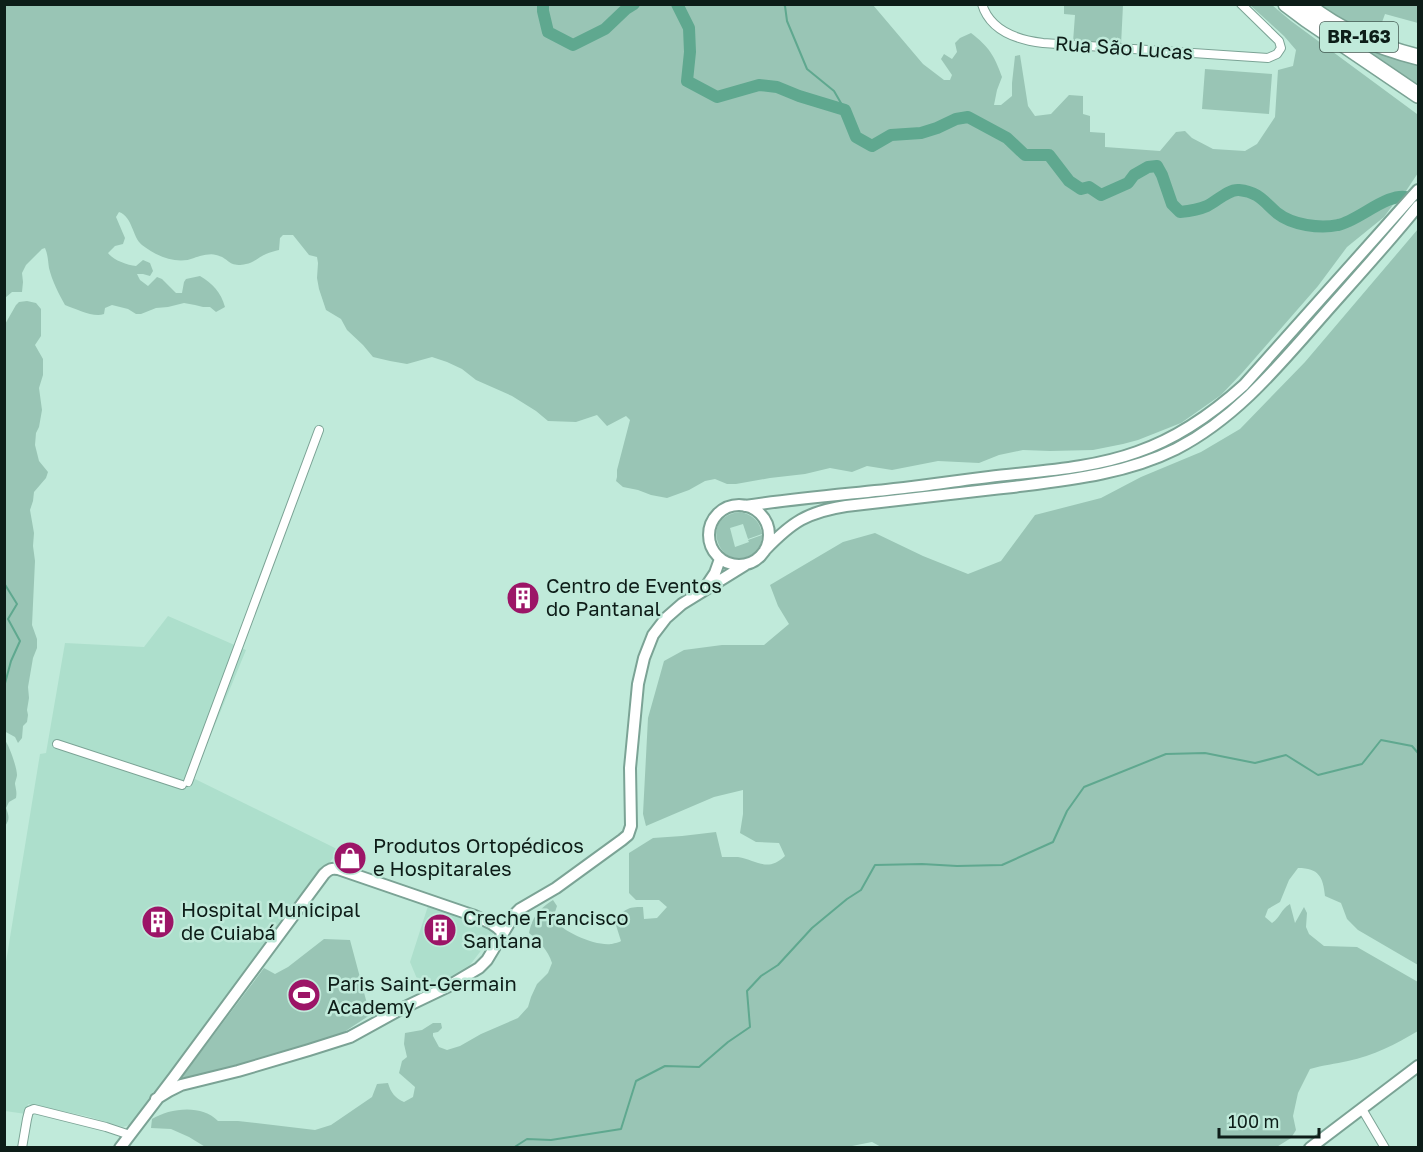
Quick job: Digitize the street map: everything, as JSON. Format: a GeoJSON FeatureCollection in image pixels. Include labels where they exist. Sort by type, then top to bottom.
{"type":"FeatureCollection","features":[{"type":"Feature","properties":{"kind":"highway","name":"BR-163"},"geometry":{"type":"LineString","coordinates":[[1287,4],[1306,20],[1419,95]]}},
{"type":"Feature","properties":{"kind":"highway","name":"BR-163"},"geometry":{"type":"LineString","coordinates":[[1306,4],[1337,25],[1367,40],[1419,57]]}},
{"type":"Feature","properties":{"kind":"main road"},"geometry":{"type":"LineString","coordinates":[[178,1081],[343,1040],[447,987],[479,968],[487,960],[520,909],[556,888],[608,852],[627,835],[631,826],[630,768],[638,684],[644,658],[653,635],[666,618],[682,604],[756,560],[780,534],[795,522],[820,510],[1048,483],[1107,473],[1176,449],[1210,429],[1233,411],[1270,375],[1403,217],[1419,190]]}},
{"type":"Feature","properties":{"kind":"main road"},"geometry":{"type":"LineString","coordinates":[[745,565],[730,564],[720,559],[712,549],[709,539],[709,529],[713,519],[728,507],[1049,470],[1105,461],[1136,453],[1166,441],[1207,416],[1244,385],[1403,217],[1419,206]]}},
{"type":"Feature","properties":{"kind":"main road"},"geometry":{"type":"LineString","coordinates":[[746,506],[758,512],[766,523],[769,537],[765,550]]}},
{"type":"Feature","properties":{"kind":"main road"},"geometry":{"type":"LineString","coordinates":[[703,590],[715,573],[720,559]]}},
{"type":"Feature","properties":{"kind":"main road"},"geometry":{"type":"LineString","coordinates":[[120,1148],[156,1099],[178,1081],[328,870],[338,869],[487,921],[497,926],[503,933]]}},
{"type":"Feature","properties":{"kind":"main road"},"geometry":{"type":"LineString","coordinates":[[487,921],[514,915]]}},
{"type":"Feature","properties":{"kind":"main road"},"geometry":{"type":"LineString","coordinates":[[1310,1148],[1419,1066]]}},
{"type":"Feature","properties":{"kind":"street","name":"Rua São Lucas"},"geometry":{"type":"LineString","coordinates":[[982,4],[988,17],[999,28],[1010,36],[1025,40],[1273,57],[1280,52],[1279,41],[1241,4]]}},
{"type":"Feature","properties":{"kind":"street"},"geometry":{"type":"LineString","coordinates":[[57,744],[185,783],[319,430]]}},
{"type":"Feature","properties":{"kind":"street"},"geometry":{"type":"LineString","coordinates":[[22,1148],[29,1111],[34,1109],[130,1135]]}},
{"type":"Feature","properties":{"kind":"street"},"geometry":{"type":"LineString","coordinates":[[1362,1109],[1385,1148]]}},
{"type":"Feature","properties":{"kind":"shaded area"},"geometry":{"type":"Polygon","coordinates":[[[5,4],[873,5],[923,64],[944,80],[950,80],[952,75],[941,59],[944,54],[952,59],[957,52],[955,43],[971,33],[990,52],[1002,77],[994,105],[1001,105],[1012,96],[1015,56],[1020,55],[1028,106],[1035,116],[1051,114],[1069,95],[1083,96],[1083,114],[1090,116],[1090,132],[1105,133],[1105,147],[1160,151],[1176,132],[1185,131],[1192,138],[1213,149],[1245,151],[1257,144],[1275,117],[1278,70],[1293,66],[1296,50],[1250,5],[1272,5],[1417,114],[1418,173],[1384,217],[1347,247],[1318,286],[1242,373],[1221,395],[1181,423],[1138,440],[1093,450],[1023,450],[999,455],[979,463],[938,461],[892,470],[867,466],[852,472],[830,468],[736,484],[727,484],[715,479],[705,481],[667,498],[623,487],[616,481],[630,420],[626,416],[607,426],[597,415],[576,422],[548,421],[512,396],[476,380],[462,369],[447,362],[432,357],[407,364],[373,357],[347,330],[341,319],[326,310],[317,278],[317,257],[309,255],[293,235],[283,235],[280,238],[279,250],[246,264],[232,264],[214,254],[187,260],[174,260],[160,256],[142,245],[127,218],[119,212],[116,217],[125,238],[123,244],[115,246],[108,253],[110,256],[120,262],[136,266],[143,260],[150,263],[153,271],[150,276],[137,274],[140,280],[148,286],[157,277],[176,293],[182,293],[186,279],[200,276],[216,288],[225,307],[216,312],[210,307],[184,303],[136,314],[128,309],[112,305],[105,308],[104,314],[95,315],[85,312],[65,305],[52,278],[45,248],[26,265],[22,273],[22,292],[12,292],[5,298],[5,4]]]}},
{"type":"Feature","properties":{"kind":"shaded area"},"geometry":{"type":"Polygon","coordinates":[[[1064,5],[1123,5],[1121,45],[1073,42],[1075,15],[1064,14],[1064,5]]]}},
{"type":"Feature","properties":{"kind":"shaded area"},"geometry":{"type":"Polygon","coordinates":[[[1313,5],[1418,5],[1418,23],[1385,14],[1376,39],[1313,5]]]}},
{"type":"Feature","properties":{"kind":"shaded area"},"geometry":{"type":"Polygon","coordinates":[[[1348,40],[1381,54],[1418,64],[1418,87],[1348,40]]]}},
{"type":"Feature","properties":{"kind":"shaded area"},"geometry":{"type":"Polygon","coordinates":[[[1205,69],[1272,74],[1269,114],[1202,109],[1205,69]]]}},
{"type":"Feature","properties":{"kind":"shaded area"},"geometry":{"type":"Polygon","coordinates":[[[1418,229],[1418,965],[1358,930],[1347,919],[1341,903],[1325,896],[1319,875],[1305,868],[1298,868],[1289,880],[1280,902],[1268,909],[1265,917],[1272,923],[1290,904],[1295,923],[1304,907],[1307,913],[1306,927],[1309,934],[1324,946],[1357,947],[1418,982],[1418,1031],[1366,1056],[1310,1069],[1298,1093],[1293,1116],[1296,1130],[1291,1138],[1275,1148],[883,1148],[872,1142],[842,1148],[207,1148],[171,1129],[151,1128],[152,1119],[159,1115],[177,1110],[195,1110],[218,1121],[238,1121],[315,1130],[331,1125],[372,1097],[377,1084],[388,1083],[394,1095],[404,1102],[413,1097],[415,1087],[399,1073],[402,1061],[407,1057],[404,1044],[405,1033],[422,1030],[433,1023],[441,1023],[442,1028],[433,1033],[433,1036],[439,1047],[447,1050],[518,1018],[528,1007],[537,984],[548,973],[552,963],[543,946],[529,933],[537,914],[553,900],[557,906],[553,918],[557,923],[571,933],[588,940],[612,944],[621,941],[615,922],[626,910],[643,907],[644,919],[657,918],[667,907],[659,900],[636,900],[629,893],[629,853],[653,838],[716,832],[722,857],[738,857],[767,865],[779,861],[785,856],[779,843],[756,842],[740,833],[743,790],[714,797],[646,826],[643,814],[648,718],[664,661],[684,650],[722,645],[764,645],[789,624],[778,606],[770,585],[843,542],[875,533],[968,574],[1001,561],[1035,515],[1101,498],[1141,477],[1201,452],[1240,429],[1305,362],[1418,229]]]}},
{"type":"Feature","properties":{"kind":"shaded area"},"geometry":{"type":"Polygon","coordinates":[[[27,301],[36,303],[41,309],[41,336],[35,345],[43,359],[43,375],[39,388],[42,410],[35,445],[39,461],[48,472],[46,478],[34,492],[30,510],[35,561],[32,625],[37,639],[37,648],[28,687],[27,722],[23,726],[22,738],[18,743],[15,737],[4,731],[4,326],[16,305],[27,301]]]}},
{"type":"Feature","properties":{"kind":"shaded area"},"geometry":{"type":"Polygon","coordinates":[[[740,512],[755,519],[762,534],[748,539],[743,524],[730,528],[735,547],[762,535],[758,549],[751,555],[740,559],[730,557],[723,551],[716,532],[719,523],[727,516],[740,512]]]}},
{"type":"Feature","properties":{"kind":"shaded area"},"geometry":{"type":"Polygon","coordinates":[[[168,616],[246,650],[193,778],[339,850],[136,1123],[123,1127],[86,1116],[28,1104],[26,1114],[5,1111],[5,968],[40,754],[46,753],[65,643],[144,647],[168,616]]]}},
{"type":"Feature","properties":{"kind":"shaded area"},"geometry":{"type":"Polygon","coordinates":[[[4,739],[17,775],[16,798],[9,802],[6,808],[8,821],[5,826],[4,739]]]}},
{"type":"Feature","properties":{"kind":"shaded area"},"geometry":{"type":"Polygon","coordinates":[[[428,906],[493,929],[493,935],[470,965],[423,993],[410,962],[428,906]]]}},
{"type":"Feature","properties":{"kind":"shaded area","name":"Paris Saint-Germain Academy"},"geometry":{"type":"Polygon","coordinates":[[[324,939],[350,940],[370,1015],[338,1036],[182,1080],[264,968],[275,974],[288,967],[324,939]]]}},
{"type":"Feature","properties":{"kind":"waterway"},"geometry":{"type":"LineString","coordinates":[[543,4],[548,32],[573,45],[605,29],[634,4]]}},
{"type":"Feature","properties":{"kind":"waterway"},"geometry":{"type":"LineString","coordinates":[[677,4],[689,28],[690,52],[687,81],[717,97],[759,85],[777,87],[845,110],[856,137],[872,146],[891,135],[921,133],[956,119],[968,117],[1007,138],[1025,155],[1049,155],[1069,181],[1081,189],[1089,187],[1101,195],[1128,183],[1134,175],[1148,167],[1157,166],[1172,204],[1180,212],[1204,207],[1235,190],[1256,195],[1283,217],[1306,225],[1338,225],[1393,198],[1410,198],[1417,203]]}},
{"type":"Feature","properties":{"kind":"waterway"},"geometry":{"type":"LineString","coordinates":[[782,4],[785,6],[787,21],[807,69],[834,91],[845,110]]}},
{"type":"Feature","properties":{"kind":"waterway"},"geometry":{"type":"LineString","coordinates":[[4,583],[17,604],[8,619],[20,641],[11,661],[4,687]]}},
{"type":"Feature","properties":{"kind":"waterway"},"geometry":{"type":"LineString","coordinates":[[513,1148],[527,1139],[551,1140],[621,1129],[636,1081],[665,1066],[699,1067],[750,1027],[747,991],[761,976],[778,965],[812,928],[861,890],[875,865],[1002,865],[1053,842],[1067,811],[1084,787],[1166,754],[1205,753],[1255,763],[1286,755],[1318,775],[1362,764],[1381,740],[1412,746],[1418,753]]}},
{"type":"Feature","properties":{"kind":"place","name":"Centro de Eventos do Pantanal"},"geometry":{"type":"Point","coordinates":[523,598]}},
{"type":"Feature","properties":{"kind":"place","name":"Produtos Ortopédicos e Hospitarales"},"geometry":{"type":"Point","coordinates":[350,858]}},
{"type":"Feature","properties":{"kind":"place","name":"Hospital Municipal de Cuiabá"},"geometry":{"type":"Point","coordinates":[158,922]}},
{"type":"Feature","properties":{"kind":"place","name":"Creche Francisco Santana"},"geometry":{"type":"Point","coordinates":[440,930]}},
{"type":"Feature","properties":{"kind":"place","name":"Paris Saint-Germain Academy"},"geometry":{"type":"Point","coordinates":[304,995]}}]}
